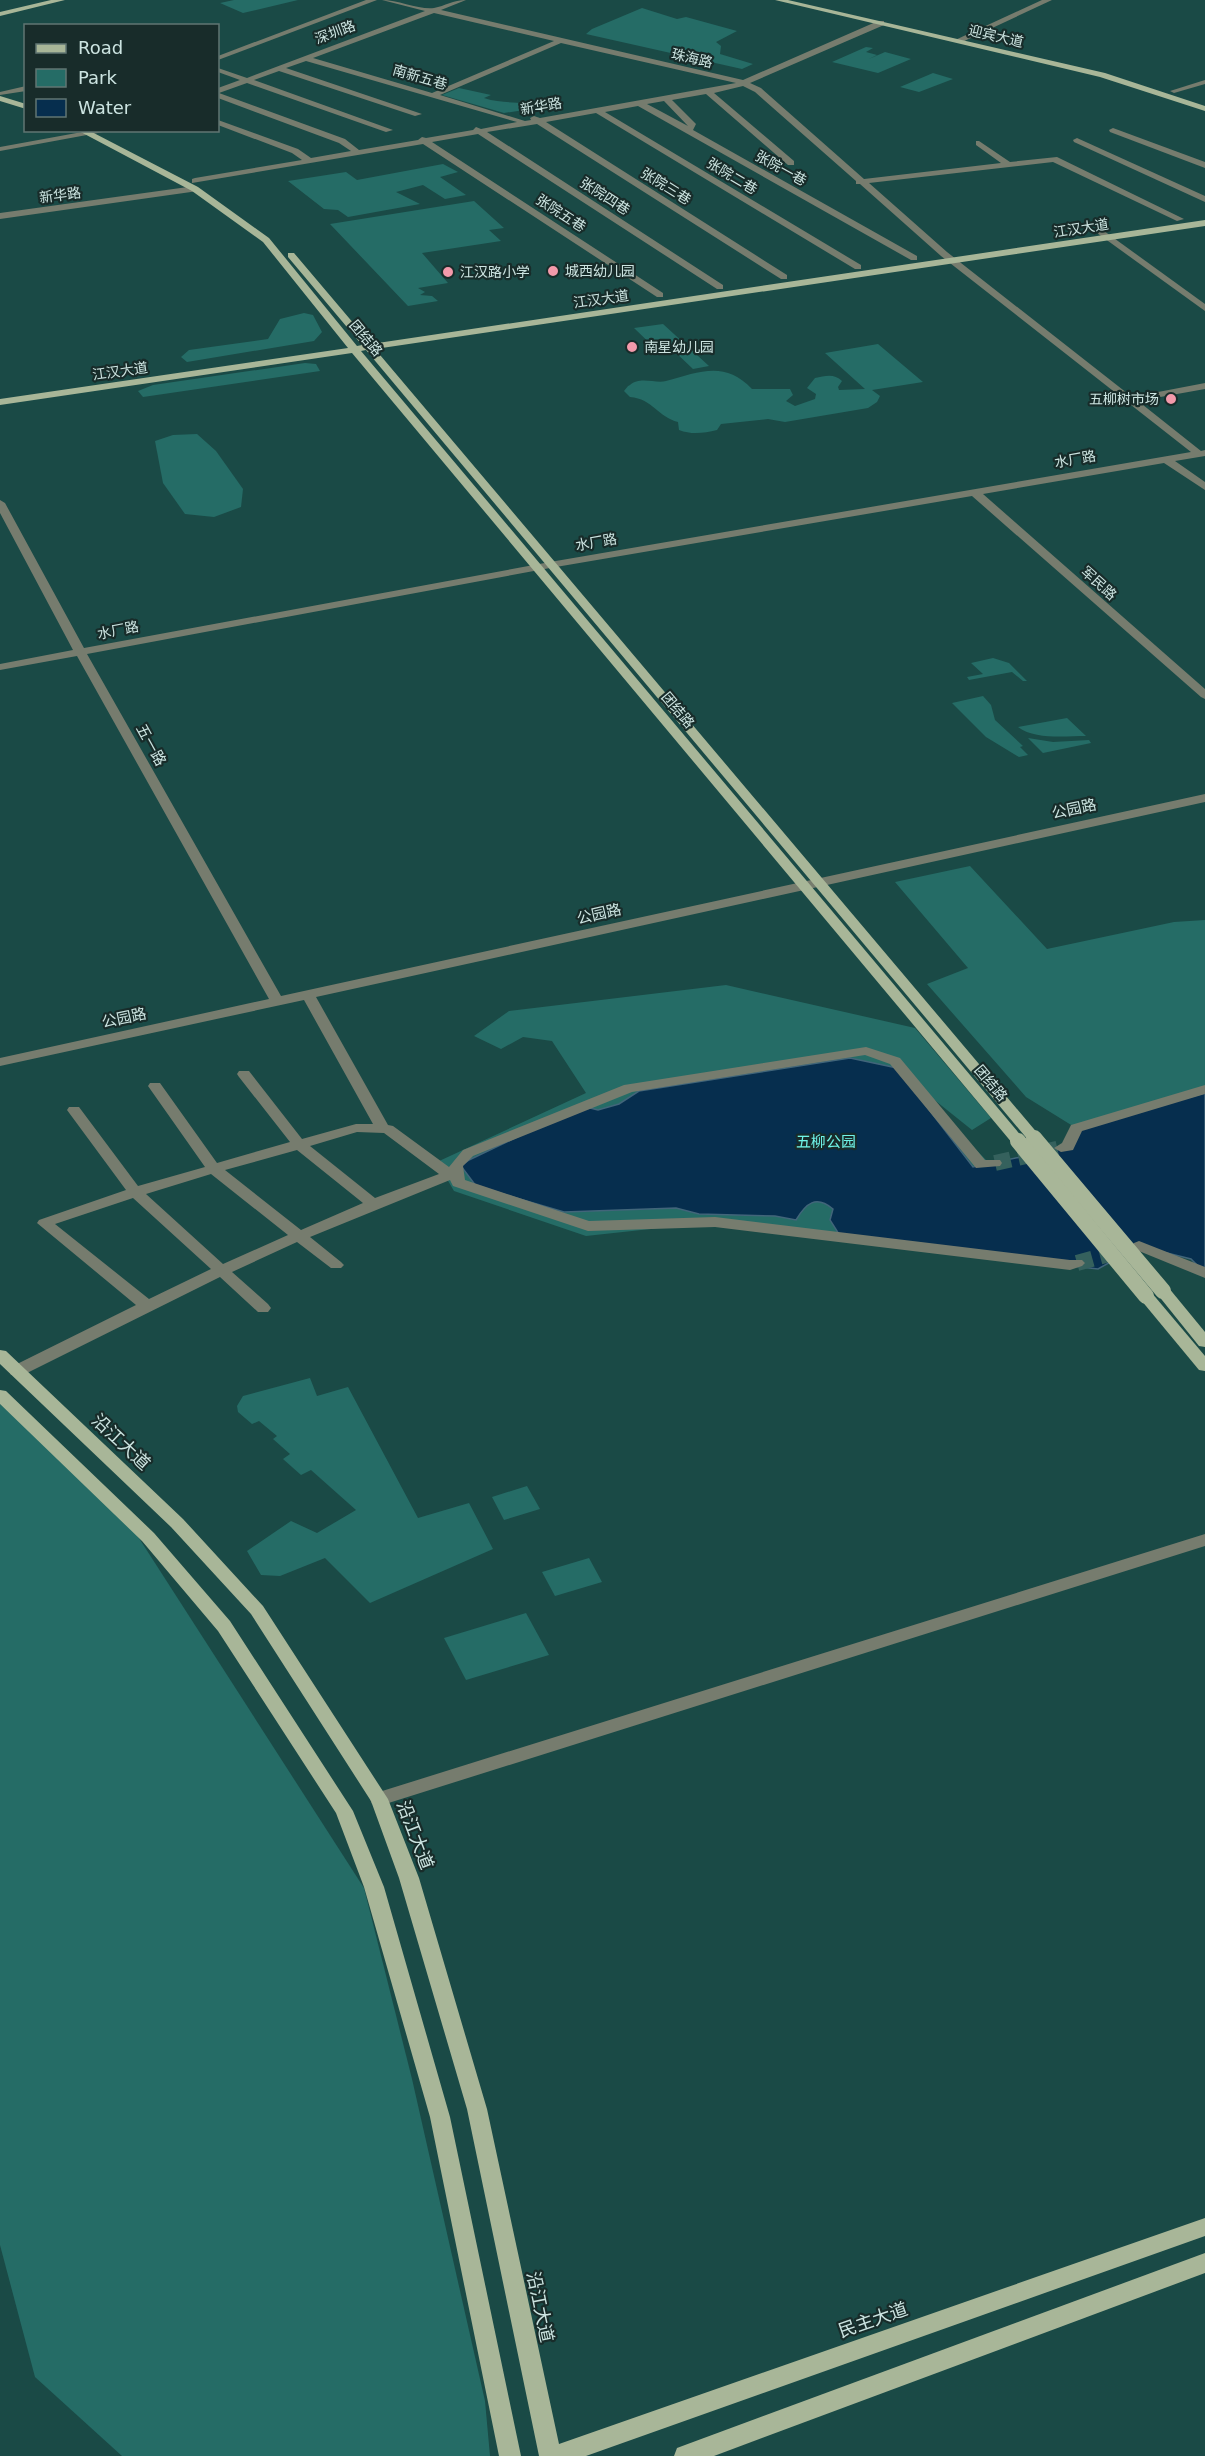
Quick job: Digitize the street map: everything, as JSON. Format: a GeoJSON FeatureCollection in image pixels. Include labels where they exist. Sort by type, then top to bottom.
{"type":"FeatureCollection","features":[{"type":"Feature","properties":{"kind":"main road"},"geometry":{"type":"LineString","coordinates":[[0,12],[44,0]]}},
{"type":"Feature","properties":{"kind":"main road"},"geometry":{"type":"LineString","coordinates":[[0,12],[62,0]]}},
{"type":"Feature","properties":{"kind":"main road","name":"迎宾大道"},"geometry":{"type":"LineString","coordinates":[[779,0],[1124,75],[1205,102]]}},
{"type":"Feature","properties":{"kind":"main road","name":"迎宾大道"},"geometry":{"type":"LineString","coordinates":[[800,0],[1109,77],[1205,110]]}},
{"type":"Feature","properties":{"kind":"main road"},"geometry":{"type":"LineString","coordinates":[[1,95],[24,101]]}},
{"type":"Feature","properties":{"kind":"main road"},"geometry":{"type":"LineString","coordinates":[[1,95],[24,106]]}},
{"type":"Feature","properties":{"kind":"main road","name":"团结路"},"geometry":{"type":"LineString","coordinates":[[100,132],[194,183],[266,240],[550,565],[1018,1141],[1205,1366]]}},
{"type":"Feature","properties":{"kind":"main road","name":"江汉大道"},"geometry":{"type":"LineString","coordinates":[[0,402],[660,295],[1205,215]]}},
{"type":"Feature","properties":{"kind":"main road","name":"江汉大道"},"geometry":{"type":"LineString","coordinates":[[0,393],[359,345],[1205,223]]}},
{"type":"Feature","properties":{"kind":"main road"},"geometry":{"type":"LineString","coordinates":[[1124,227],[1120,230],[1133,234]]}},
{"type":"Feature","properties":{"kind":"main road"},"geometry":{"type":"LineString","coordinates":[[1081,234],[1093,237],[1089,240]]}},
{"type":"Feature","properties":{"kind":"main road","name":"团结路"},"geometry":{"type":"LineString","coordinates":[[359,345],[537,567],[1034,1138],[1205,1342]]}},
{"type":"Feature","properties":{"kind":"main road","name":"沿江大道"},"geometry":{"type":"LineString","coordinates":[[0,1355],[177,1523],[257,1610],[379,1799],[409,1878],[477,2109],[550,2456]]}},
{"type":"Feature","properties":{"kind":"main road"},"geometry":{"type":"LineString","coordinates":[[0,1395],[148,1537],[224,1626],[344,1811],[374,1887],[440,2117],[510,2456]]}},
{"type":"Feature","properties":{"kind":"main road","name":"民主大道"},"geometry":{"type":"LineString","coordinates":[[556,2456],[1205,2228]]}},
{"type":"Feature","properties":{"kind":"main road"},"geometry":{"type":"LineString","coordinates":[[685,2456],[1205,2263]]}},
{"type":"Feature","properties":{"kind":"street"},"geometry":{"type":"LineString","coordinates":[[219,57],[373,0]]}},
{"type":"Feature","properties":{"kind":"street","name":"珠海路"},"geometry":{"type":"LineString","coordinates":[[381,0],[741,83],[755,90],[942,254],[1201,453]]}},
{"type":"Feature","properties":{"kind":"street","name":"珠海路"},"geometry":{"type":"LineString","coordinates":[[386,0],[741,83]]}},
{"type":"Feature","properties":{"kind":"street","name":"深圳路"},"geometry":{"type":"LineString","coordinates":[[219,92],[462,0]]}},
{"type":"Feature","properties":{"kind":"street"},"geometry":{"type":"LineString","coordinates":[[961,39],[1048,0]]}},
{"type":"Feature","properties":{"kind":"street","name":"新华路"},"geometry":{"type":"LineString","coordinates":[[636,102],[741,83],[877,22]]}},
{"type":"Feature","properties":{"kind":"street"},"geometry":{"type":"LineString","coordinates":[[433,95],[558,42]]}},
{"type":"Feature","properties":{"kind":"street","name":"南新五巷"},"geometry":{"type":"LineString","coordinates":[[305,58],[530,120]]}},
{"type":"Feature","properties":{"kind":"street"},"geometry":{"type":"LineString","coordinates":[[277,68],[418,114]]}},
{"type":"Feature","properties":{"kind":"street"},"geometry":{"type":"LineString","coordinates":[[219,70],[389,130]]}},
{"type":"Feature","properties":{"kind":"street"},"geometry":{"type":"LineString","coordinates":[[1174,91],[1205,82]]}},
{"type":"Feature","properties":{"kind":"street","name":"新华路"},"geometry":{"type":"LineString","coordinates":[[0,216],[741,83]]}},
{"type":"Feature","properties":{"kind":"street"},"geometry":{"type":"LineString","coordinates":[[1,95],[24,89]]}},
{"type":"Feature","properties":{"kind":"street"},"geometry":{"type":"LineString","coordinates":[[706,91],[791,163]]}},
{"type":"Feature","properties":{"kind":"street"},"geometry":{"type":"LineString","coordinates":[[219,92],[342,141],[356,151]]}},
{"type":"Feature","properties":{"kind":"street"},"geometry":{"type":"LineString","coordinates":[[665,98],[693,126],[688,130]]}},
{"type":"Feature","properties":{"kind":"street","name":"张院一巷"},"geometry":{"type":"LineString","coordinates":[[636,102],[912,259]]}},
{"type":"Feature","properties":{"kind":"street","name":"张院一巷"},"geometry":{"type":"LineString","coordinates":[[636,102],[912,259]]}},
{"type":"Feature","properties":{"kind":"street","name":"张院二巷"},"geometry":{"type":"LineString","coordinates":[[594,109],[856,267]]}},
{"type":"Feature","properties":{"kind":"street","name":"张院三巷"},"geometry":{"type":"LineString","coordinates":[[530,120],[784,277]]}},
{"type":"Feature","properties":{"kind":"street"},"geometry":{"type":"LineString","coordinates":[[219,122],[295,151],[309,160]]}},
{"type":"Feature","properties":{"kind":"street","name":"张院四巷"},"geometry":{"type":"LineString","coordinates":[[477,130],[720,287]]}},
{"type":"Feature","properties":{"kind":"street"},"geometry":{"type":"LineString","coordinates":[[1113,130],[1205,165]]}},
{"type":"Feature","properties":{"kind":"street"},"geometry":{"type":"LineString","coordinates":[[0,148],[100,132]]}},
{"type":"Feature","properties":{"kind":"street","name":"张院五巷"},"geometry":{"type":"LineString","coordinates":[[423,139],[660,295]]}},
{"type":"Feature","properties":{"kind":"street"},"geometry":{"type":"LineString","coordinates":[[1077,140],[1205,199]]}},
{"type":"Feature","properties":{"kind":"street"},"geometry":{"type":"LineString","coordinates":[[979,143],[1008,165]]}},
{"type":"Feature","properties":{"kind":"street"},"geometry":{"type":"LineString","coordinates":[[861,182],[1054,159],[1180,219]]}},
{"type":"Feature","properties":{"kind":"street"},"geometry":{"type":"LineString","coordinates":[[1100,231],[1205,308]]}},
{"type":"Feature","properties":{"kind":"street"},"geometry":{"type":"LineString","coordinates":[[1130,400],[1205,386]]}},
{"type":"Feature","properties":{"kind":"street"},"geometry":{"type":"LineString","coordinates":[[1194,388],[1205,394]]}},
{"type":"Feature","properties":{"kind":"street","name":"水厂路"},"geometry":{"type":"LineString","coordinates":[[0,667],[537,567],[1201,453]]}},
{"type":"Feature","properties":{"kind":"street"},"geometry":{"type":"LineString","coordinates":[[1165,459],[1205,487]]}},
{"type":"Feature","properties":{"kind":"street","name":"军民路"},"geometry":{"type":"LineString","coordinates":[[974,492],[1205,696]]}},
{"type":"Feature","properties":{"kind":"street","name":"五一路"},"geometry":{"type":"LineString","coordinates":[[0,503],[80,652],[276,999]]}},
{"type":"Feature","properties":{"kind":"street"},"geometry":{"type":"LineString","coordinates":[[0,1057],[276,999],[1205,793]]}},
{"type":"Feature","properties":{"kind":"street","name":"公园路"},"geometry":{"type":"LineString","coordinates":[[0,1062],[276,999],[308,995],[809,881],[1205,798]]}},
{"type":"Feature","properties":{"kind":"street"},"geometry":{"type":"LineString","coordinates":[[308,995],[383,1129]]}},
{"type":"Feature","properties":{"kind":"street"},"geometry":{"type":"LineString","coordinates":[[995,1163],[981,1166],[895,1061],[866,1051],[629,1088],[468,1153],[456,1165],[458,1183],[588,1226],[715,1222],[1070,1265],[1077,1263]]}},
{"type":"Feature","properties":{"kind":"street"},"geometry":{"type":"LineString","coordinates":[[244,1074],[299,1144],[373,1204]]}},
{"type":"Feature","properties":{"kind":"street"},"geometry":{"type":"LineString","coordinates":[[155,1086],[214,1169],[300,1234],[336,1265]]}},
{"type":"Feature","properties":{"kind":"street"},"geometry":{"type":"LineString","coordinates":[[1061,1149],[1068,1147],[1076,1128],[1205,1089]]}},
{"type":"Feature","properties":{"kind":"street"},"geometry":{"type":"LineString","coordinates":[[74,1110],[135,1192],[263,1308]]}},
{"type":"Feature","properties":{"kind":"street"},"geometry":{"type":"LineString","coordinates":[[16,1371],[219,1270],[300,1234],[450,1175],[388,1129],[356,1128],[135,1192],[44,1223],[146,1305]]}},
{"type":"Feature","properties":{"kind":"street"},"geometry":{"type":"LineString","coordinates":[[1139,1246],[1205,1273]]}},
{"type":"Feature","properties":{"kind":"street"},"geometry":{"type":"LineString","coordinates":[[379,1799],[1205,1540]]}},
{"type":"Feature","properties":{"kind":"green space"},"geometry":{"type":"Polygon","coordinates":[[[234,0],[298,0],[243,13],[220,3],[234,0]]]}},
{"type":"Feature","properties":{"kind":"green space"},"geometry":{"type":"Polygon","coordinates":[[[642,8],[677,19],[686,17],[737,31],[716,42],[721,46],[720,54],[753,64],[742,69],[586,34],[592,29],[642,8]]]}},
{"type":"Feature","properties":{"kind":"green space"},"geometry":{"type":"Polygon","coordinates":[[[866,47],[873,48],[866,52],[877,55],[869,59],[885,52],[911,59],[878,73],[832,62],[866,47]]]}},
{"type":"Feature","properties":{"kind":"green space"},"geometry":{"type":"Polygon","coordinates":[[[933,73],[953,79],[919,92],[900,87],[933,73]]]}},
{"type":"Feature","properties":{"kind":"green space"},"geometry":{"type":"Polygon","coordinates":[[[459,88],[491,95],[484,98],[492,100],[544,107],[504,113],[442,95],[459,88]]]}},
{"type":"Feature","properties":{"kind":"green space"},"geometry":{"type":"Polygon","coordinates":[[[443,164],[458,172],[440,177],[466,195],[445,199],[423,185],[396,192],[420,204],[348,217],[338,210],[324,209],[288,181],[346,172],[357,180],[443,164]]]}},
{"type":"Feature","properties":{"kind":"green space"},"geometry":{"type":"Polygon","coordinates":[[[474,201],[504,228],[489,230],[501,241],[422,253],[448,283],[418,288],[425,292],[420,295],[432,296],[438,301],[408,306],[330,224],[474,201]]]}},
{"type":"Feature","properties":{"kind":"green space"},"geometry":{"type":"Polygon","coordinates":[[[304,313],[313,315],[322,332],[314,341],[187,362],[181,357],[189,350],[268,339],[280,319],[304,313]]]}},
{"type":"Feature","properties":{"kind":"green space"},"geometry":{"type":"Polygon","coordinates":[[[663,324],[709,366],[693,369],[673,350],[660,353],[634,328],[663,324]]]}},
{"type":"Feature","properties":{"kind":"green space"},"geometry":{"type":"Polygon","coordinates":[[[878,344],[923,382],[872,390],[880,396],[877,402],[868,408],[785,422],[768,419],[721,424],[717,430],[693,433],[679,430],[678,422],[671,420],[650,404],[630,397],[624,391],[629,385],[638,381],[662,382],[701,372],[722,371],[742,380],[752,389],[790,389],[793,395],[786,401],[795,406],[815,399],[816,394],[807,388],[815,378],[836,377],[842,381],[838,387],[839,390],[865,389],[825,353],[878,344]]]}},
{"type":"Feature","properties":{"kind":"green space"},"geometry":{"type":"Polygon","coordinates":[[[305,363],[316,364],[320,371],[143,397],[138,391],[153,385],[305,363]]]}},
{"type":"Feature","properties":{"kind":"green space"},"geometry":{"type":"Polygon","coordinates":[[[197,434],[216,451],[243,489],[241,507],[214,517],[185,514],[163,483],[155,441],[173,435],[197,434]]]}},
{"type":"Feature","properties":{"kind":"green space"},"geometry":{"type":"Polygon","coordinates":[[[993,658],[1009,663],[1027,681],[1023,681],[1012,672],[969,680],[967,677],[983,674],[971,663],[993,658]]]}},
{"type":"Feature","properties":{"kind":"green space"},"geometry":{"type":"Polygon","coordinates":[[[983,696],[991,705],[995,720],[1023,746],[1020,747],[1028,755],[1019,757],[986,737],[952,703],[983,696]]]}},
{"type":"Feature","properties":{"kind":"green space"},"geometry":{"type":"Polygon","coordinates":[[[1067,718],[1086,736],[1042,736],[1018,727],[1067,718]]]}},
{"type":"Feature","properties":{"kind":"green space"},"geometry":{"type":"Polygon","coordinates":[[[1028,738],[1053,742],[1089,740],[1091,743],[1043,753],[1028,738]]]}},
{"type":"Feature","properties":{"kind":"green space"},"geometry":{"type":"Polygon","coordinates":[[[970,866],[1047,949],[1174,922],[1205,920],[1205,1273],[1191,1259],[1139,1246],[1098,1269],[715,1222],[586,1236],[454,1191],[437,1162],[586,1093],[552,1041],[523,1037],[501,1049],[474,1036],[509,1011],[726,985],[915,1028],[991,1118],[972,1130],[902,1074],[989,1163],[1068,1147],[1076,1128],[1026,1097],[927,984],[968,968],[895,882],[970,866]]]}},
{"type":"Feature","properties":{"kind":"green space"},"geometry":{"type":"Polygon","coordinates":[[[310,1378],[317,1396],[348,1387],[418,1518],[469,1503],[493,1549],[370,1603],[325,1558],[280,1576],[261,1575],[247,1551],[291,1521],[317,1533],[356,1510],[311,1470],[301,1475],[283,1459],[290,1454],[273,1439],[277,1436],[259,1421],[252,1424],[238,1412],[237,1406],[243,1396],[310,1378]]]}},
{"type":"Feature","properties":{"kind":"green space"},"geometry":{"type":"Polygon","coordinates":[[[0,1404],[126,1518],[364,1888],[412,2079],[485,2401],[490,2456],[122,2456],[35,2377],[0,2245],[0,1404]]]}},
{"type":"Feature","properties":{"kind":"green space"},"geometry":{"type":"Polygon","coordinates":[[[527,1486],[540,1509],[504,1520],[492,1497],[527,1486]]]}},
{"type":"Feature","properties":{"kind":"green space"},"geometry":{"type":"Polygon","coordinates":[[[589,1558],[602,1582],[555,1596],[542,1572],[589,1558]]]}},
{"type":"Feature","properties":{"kind":"green space"},"geometry":{"type":"Polygon","coordinates":[[[526,1613],[549,1655],[466,1680],[444,1638],[526,1613]]]}},
{"type":"Feature","properties":{"kind":"water","name":"五柳公园"},"geometry":{"type":"Polygon","coordinates":[[[850,1058],[897,1068],[973,1167],[1068,1147],[1076,1128],[1205,1093],[1205,1273],[1191,1259],[1139,1246],[1098,1269],[842,1239],[830,1220],[833,1209],[821,1202],[808,1205],[796,1220],[775,1216],[699,1214],[676,1208],[564,1212],[476,1186],[461,1166],[567,1113],[590,1108],[598,1110],[619,1104],[639,1091],[850,1058]]]}},
{"type":"Feature","properties":{"kind":"tunnel"},"geometry":{"type":"LineString","coordinates":[[995,1163],[1061,1148]]}},
{"type":"Feature","properties":{"kind":"tunnel"},"geometry":{"type":"LineString","coordinates":[[1077,1263],[1120,1251]]}},
{"type":"Feature","properties":{"kind":"place","name":"城西幼儿园"},"geometry":{"type":"Point","coordinates":[553,271]}},
{"type":"Feature","properties":{"kind":"place","name":"江汉路小学"},"geometry":{"type":"Point","coordinates":[448,272]}},
{"type":"Feature","properties":{"kind":"place","name":"南星幼儿园"},"geometry":{"type":"Point","coordinates":[632,347]}},
{"type":"Feature","properties":{"kind":"place","name":"五柳树市场"},"geometry":{"type":"Point","coordinates":[1171,399]}}]}
